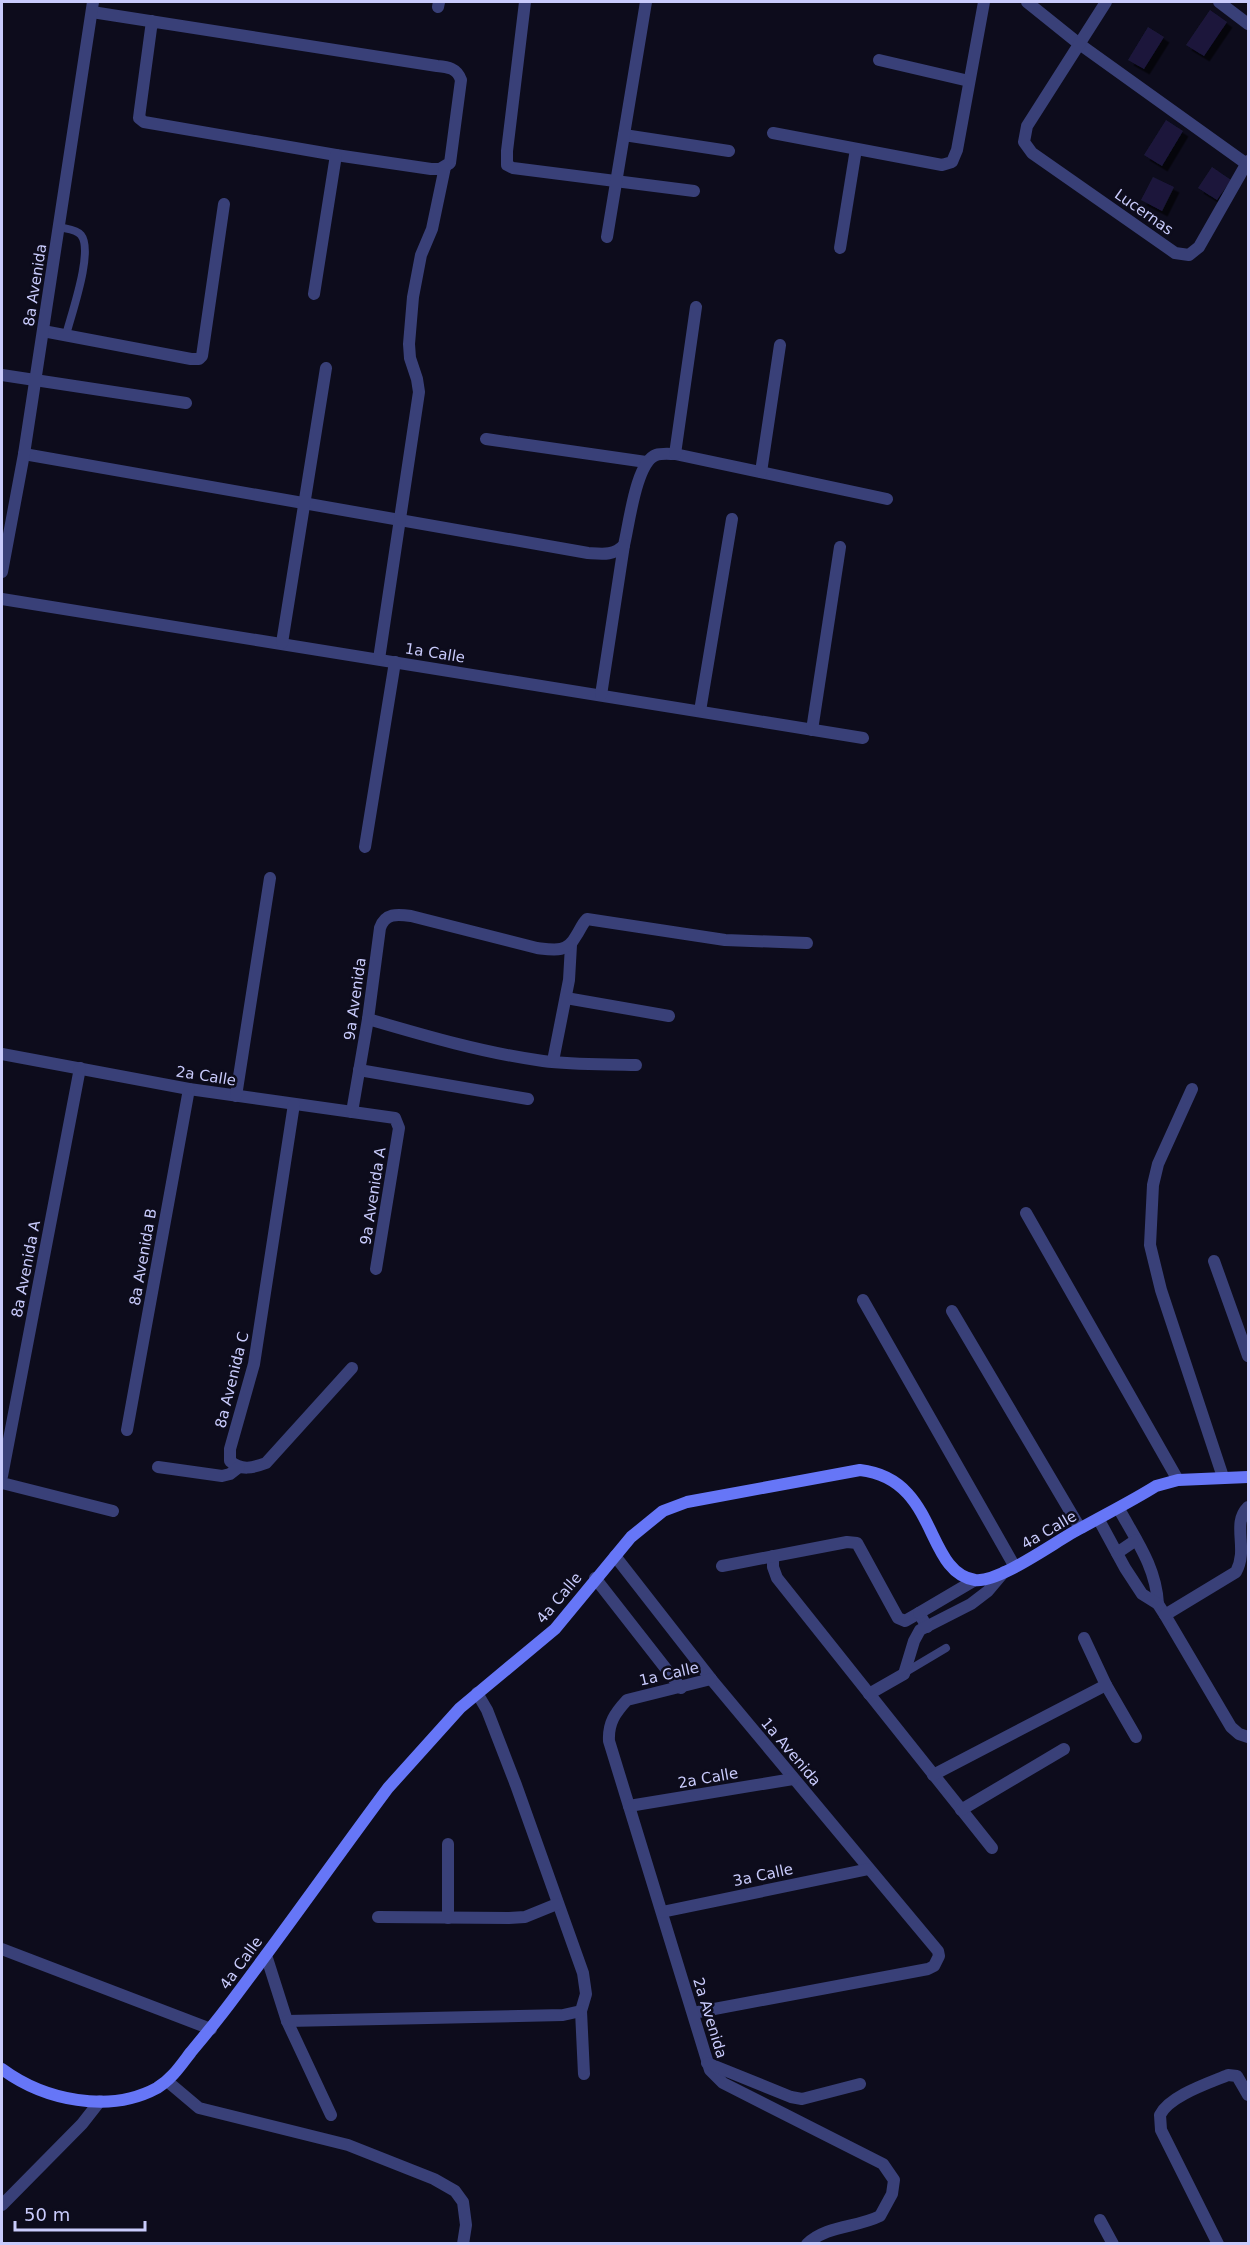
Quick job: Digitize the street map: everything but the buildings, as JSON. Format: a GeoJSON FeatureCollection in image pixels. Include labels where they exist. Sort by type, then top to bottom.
{"type":"FeatureCollection","features":[{"type":"Feature","properties":{"kind":"street"},"geometry":{"type":"LineString","coordinates":[[525,2],[506,163],[513,168],[694,190]]}},
{"type":"Feature","properties":{"kind":"street"},"geometry":{"type":"LineString","coordinates":[[607,237],[646,2]]}},
{"type":"Feature","properties":{"kind":"street"},"geometry":{"type":"LineString","coordinates":[[773,133],[942,165],[952,162],[957,150],[984,2]]}},
{"type":"Feature","properties":{"kind":"street"},"geometry":{"type":"LineString","coordinates":[[1027,2],[1078,43],[1248,163]]}},
{"type":"Feature","properties":{"kind":"street"},"geometry":{"type":"LineString","coordinates":[[1078,43],[1106,2]]}},
{"type":"Feature","properties":{"kind":"street"},"geometry":{"type":"LineString","coordinates":[[1219,2],[1248,24]]}},
{"type":"Feature","properties":{"kind":"street"},"geometry":{"type":"LineString","coordinates":[[92,7],[152,21],[454,70],[459,73],[461,80],[450,163],[440,169],[431,169],[144,122],[140,118],[140,110],[152,21]]}},
{"type":"Feature","properties":{"kind":"street","name":"8a Avenida"},"geometry":{"type":"LineString","coordinates":[[2,572],[24,454],[92,7]]}},
{"type":"Feature","properties":{"kind":"street","name":"Lucernas"},"geometry":{"type":"LineString","coordinates":[[1078,43],[1027,126],[1024,142],[1032,153],[1175,253],[1189,255],[1199,247],[1248,163]]}},
{"type":"Feature","properties":{"kind":"street"},"geometry":{"type":"LineString","coordinates":[[879,60],[969,81]]}},
{"type":"Feature","properties":{"kind":"street"},"geometry":{"type":"LineString","coordinates":[[624,135],[729,150]]}},
{"type":"Feature","properties":{"kind":"street"},"geometry":{"type":"LineString","coordinates":[[840,248],[856,149]]}},
{"type":"Feature","properties":{"kind":"street"},"geometry":{"type":"LineString","coordinates":[[314,294],[336,155]]}},
{"type":"Feature","properties":{"kind":"street"},"geometry":{"type":"LineString","coordinates":[[379,659],[419,392],[410,358],[409,344],[413,297],[421,255],[432,230],[445,167]]}},
{"type":"Feature","properties":{"kind":"street"},"geometry":{"type":"LineString","coordinates":[[43,331],[191,359],[202,357],[224,204]]}},
{"type":"Feature","properties":{"kind":"street"},"geometry":{"type":"LineString","coordinates":[[675,454],[696,307]]}},
{"type":"Feature","properties":{"kind":"street"},"geometry":{"type":"LineString","coordinates":[[760,472],[780,345]]}},
{"type":"Feature","properties":{"kind":"street"},"geometry":{"type":"LineString","coordinates":[[282,643],[326,368]]}},
{"type":"Feature","properties":{"kind":"street"},"geometry":{"type":"LineString","coordinates":[[2,375],[186,404]]}},
{"type":"Feature","properties":{"kind":"street"},"geometry":{"type":"LineString","coordinates":[[486,439],[646,462]]}},
{"type":"Feature","properties":{"kind":"street"},"geometry":{"type":"LineString","coordinates":[[24,454],[588,553],[618,552],[624,545]]}},
{"type":"Feature","properties":{"kind":"street"},"geometry":{"type":"LineString","coordinates":[[601,695],[624,545],[640,477],[646,462],[657,455],[675,454],[886,499]]}},
{"type":"Feature","properties":{"kind":"street"},"geometry":{"type":"LineString","coordinates":[[700,711],[732,519]]}},
{"type":"Feature","properties":{"kind":"street"},"geometry":{"type":"LineString","coordinates":[[812,730],[840,547]]}},
{"type":"Feature","properties":{"kind":"street","name":"1a Calle"},"geometry":{"type":"LineString","coordinates":[[2,599],[863,738]]}},
{"type":"Feature","properties":{"kind":"street"},"geometry":{"type":"LineString","coordinates":[[365,847],[395,662]]}},
{"type":"Feature","properties":{"kind":"street"},"geometry":{"type":"LineString","coordinates":[[236,1096],[270,878]]}},
{"type":"Feature","properties":{"kind":"street","name":"9a Avenida"},"geometry":{"type":"LineString","coordinates":[[352,1112],[382,922],[391,915],[411,916],[537,948],[557,950],[571,945]]}},
{"type":"Feature","properties":{"kind":"street"},"geometry":{"type":"LineString","coordinates":[[553,1061],[571,966],[571,945],[587,919],[725,940],[807,943]]}},
{"type":"Feature","properties":{"kind":"street"},"geometry":{"type":"LineString","coordinates":[[566,998],[669,1016]]}},
{"type":"Feature","properties":{"kind":"street"},"geometry":{"type":"LineString","coordinates":[[368,1018],[433,1038],[486,1050],[553,1061],[636,1065]]}},
{"type":"Feature","properties":{"kind":"street","name":"2a Calle"},"geometry":{"type":"LineString","coordinates":[[2,1054],[189,1089],[395,1118],[399,1128]]}},
{"type":"Feature","properties":{"kind":"street","name":"8a Avenida A"},"geometry":{"type":"LineString","coordinates":[[2,1476],[80,1068]]}},
{"type":"Feature","properties":{"kind":"street"},"geometry":{"type":"LineString","coordinates":[[359,1070],[528,1099]]}},
{"type":"Feature","properties":{"kind":"street","name":"8a Avenida B"},"geometry":{"type":"LineString","coordinates":[[127,1430],[189,1089]]}},
{"type":"Feature","properties":{"kind":"street"},"geometry":{"type":"LineString","coordinates":[[1192,1089],[1162,1152],[1155,1175],[1150,1212],[1150,1245],[1161,1290],[1223,1478]]}},
{"type":"Feature","properties":{"kind":"street","name":"8a Avenida C"},"geometry":{"type":"LineString","coordinates":[[239,1467],[230,1461],[230,1449],[254,1364],[294,1104]]}},
{"type":"Feature","properties":{"kind":"street","name":"9a Avenida A"},"geometry":{"type":"LineString","coordinates":[[376,1269],[399,1128]]}},
{"type":"Feature","properties":{"kind":"street"},"geometry":{"type":"LineString","coordinates":[[1026,1213],[1178,1480]]}},
{"type":"Feature","properties":{"kind":"street"},"geometry":{"type":"LineString","coordinates":[[1214,1261],[1248,1356]]}},
{"type":"Feature","properties":{"kind":"street"},"geometry":{"type":"LineString","coordinates":[[863,1300],[1010,1569],[971,1604],[920,1630],[903,1674],[869,1694]]}},
{"type":"Feature","properties":{"kind":"street"},"geometry":{"type":"LineString","coordinates":[[952,1311],[1080,1528]]}},
{"type":"Feature","properties":{"kind":"street"},"geometry":{"type":"LineString","coordinates":[[158,1467],[222,1476],[230,1474],[239,1467],[251,1468],[266,1463],[352,1368]]}},
{"type":"Feature","properties":{"kind":"street","name":"4a Calle"},"geometry":{"type":"LineString","coordinates":[[2,2069],[13,2078],[44,2093],[78,2101],[127,2099],[149,2092],[167,2081],[211,2029],[388,1788],[460,1708],[555,1629],[631,1537],[663,1511],[687,1502],[860,1470],[874,1472],[900,1485],[915,1501],[950,1566],[975,1580],[987,1579],[1010,1569],[1156,1486],[1178,1480],[1248,1478]]}},
{"type":"Feature","properties":{"kind":"street"},"geometry":{"type":"LineString","coordinates":[[2,1483],[113,1511]]}},
{"type":"Feature","properties":{"kind":"street"},"geometry":{"type":"LineString","coordinates":[[1166,1615],[1236,1572],[1243,1551],[1240,1526],[1242,1514],[1248,1507]]}},
{"type":"Feature","properties":{"kind":"street"},"geometry":{"type":"LineString","coordinates":[[1119,1509],[1147,1560],[1157,1585],[1158,1604]]}},
{"type":"Feature","properties":{"kind":"street"},"geometry":{"type":"LineString","coordinates":[[1099,1520],[1143,1595],[1158,1604],[1166,1615],[1231,1727],[1239,1734],[1248,1737]]}},
{"type":"Feature","properties":{"kind":"street"},"geometry":{"type":"LineString","coordinates":[[1117,1554],[1136,1540]]}},
{"type":"Feature","properties":{"kind":"street"},"geometry":{"type":"LineString","coordinates":[[722,1566],[847,1542],[857,1543],[898,1618],[905,1621],[975,1580]]}},
{"type":"Feature","properties":{"kind":"street","name":"1a Avenida"},"geometry":{"type":"LineString","coordinates":[[615,1556],[711,1679],[938,1951],[939,1956],[934,1966],[693,2013]]}},
{"type":"Feature","properties":{"kind":"street"},"geometry":{"type":"LineString","coordinates":[[773,1556],[773,1567],[777,1578],[992,1848]]}},
{"type":"Feature","properties":{"kind":"street"},"geometry":{"type":"LineString","coordinates":[[595,1578],[681,1688]]}},
{"type":"Feature","properties":{"kind":"street"},"geometry":{"type":"LineString","coordinates":[[919,1613],[927,1627]]}},
{"type":"Feature","properties":{"kind":"street"},"geometry":{"type":"LineString","coordinates":[[1084,1638],[1106,1685],[1136,1737]]}},
{"type":"Feature","properties":{"kind":"street","name":"1a Calle"},"geometry":{"type":"LineString","coordinates":[[610,1722],[627,1700],[711,1679]]}},
{"type":"Feature","properties":{"kind":"street"},"geometry":{"type":"LineString","coordinates":[[933,1775],[1106,1685]]}},
{"type":"Feature","properties":{"kind":"street"},"geometry":{"type":"LineString","coordinates":[[477,1693],[487,1710],[516,1785],[583,1973],[586,1994],[581,2011],[584,2074]]}},
{"type":"Feature","properties":{"kind":"street","name":"2a Avenida"},"geometry":{"type":"LineString","coordinates":[[610,1722],[609,1741],[710,2070],[723,2083],[883,2164],[894,2180],[893,2188],[880,2216],[826,2231],[815,2236],[807,2244]]}},
{"type":"Feature","properties":{"kind":"street"},"geometry":{"type":"LineString","coordinates":[[961,1810],[1064,1749]]}},
{"type":"Feature","properties":{"kind":"street","name":"2a Calle"},"geometry":{"type":"LineString","coordinates":[[629,1806],[793,1779]]}},
{"type":"Feature","properties":{"kind":"street"},"geometry":{"type":"LineString","coordinates":[[448,1844],[448,1918]]}},
{"type":"Feature","properties":{"kind":"street","name":"3a Calle"},"geometry":{"type":"LineString","coordinates":[[662,1912],[869,1869]]}},
{"type":"Feature","properties":{"kind":"street"},"geometry":{"type":"LineString","coordinates":[[378,1917],[525,1917],[557,1904]]}},
{"type":"Feature","properties":{"kind":"street"},"geometry":{"type":"LineString","coordinates":[[2,1949],[211,2029]]}},
{"type":"Feature","properties":{"kind":"street"},"geometry":{"type":"LineString","coordinates":[[266,1955],[287,2021],[331,2115]]}},
{"type":"Feature","properties":{"kind":"street"},"geometry":{"type":"LineString","coordinates":[[287,2021],[563,2015],[581,2011]]}},
{"type":"Feature","properties":{"kind":"street"},"geometry":{"type":"LineString","coordinates":[[707,2063],[791,2097],[802,2099],[860,2084]]}},
{"type":"Feature","properties":{"kind":"street"},"geometry":{"type":"LineString","coordinates":[[1218,2244],[1161,2130],[1159,2120],[1161,2111],[1177,2098],[1228,2074],[1237,2076],[1248,2096]]}},
{"type":"Feature","properties":{"kind":"street"},"geometry":{"type":"LineString","coordinates":[[167,2081],[198,2108],[348,2145],[434,2179],[454,2191],[463,2202],[466,2225],[463,2244]]}},
{"type":"Feature","properties":{"kind":"street"},"geometry":{"type":"LineString","coordinates":[[2,2205],[82,2124],[100,2101]]}},
{"type":"Feature","properties":{"kind":"street"},"geometry":{"type":"LineString","coordinates":[[1100,2220],[1113,2244]]}},
{"type":"Feature","properties":{"kind":"lane"},"geometry":{"type":"LineString","coordinates":[[59,227],[77,231],[85,247],[85,261],[66,335]]}},
{"type":"Feature","properties":{"kind":"lane"},"geometry":{"type":"LineString","coordinates":[[903,1674],[946,1648]]}}]}
